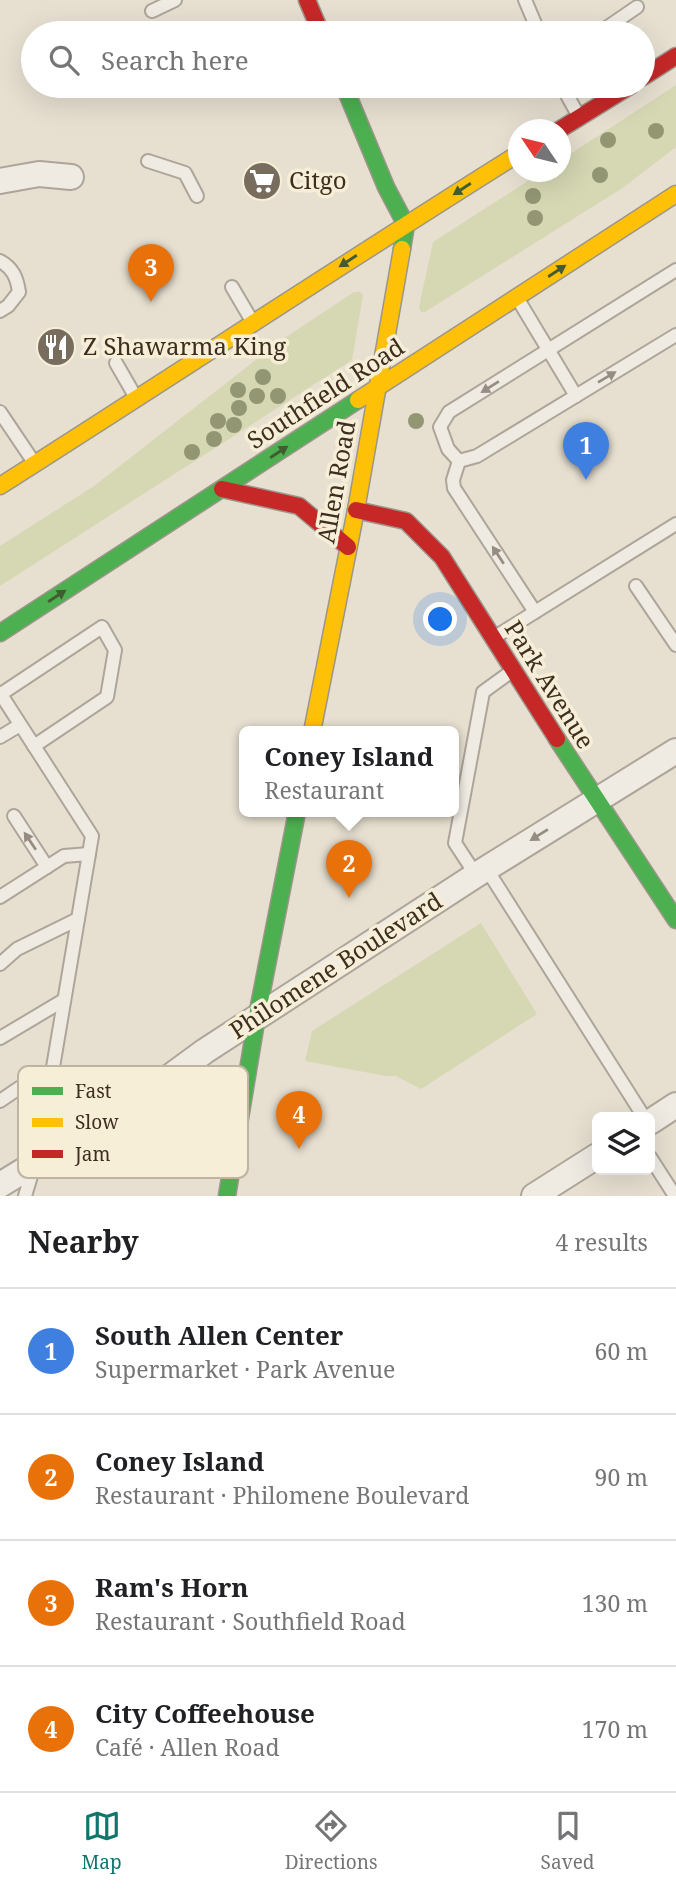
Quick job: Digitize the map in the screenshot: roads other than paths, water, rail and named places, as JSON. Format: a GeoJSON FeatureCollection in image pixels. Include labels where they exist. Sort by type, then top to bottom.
{"type":"FeatureCollection","features":[{"type":"Feature","properties":{"kind":"main road"},"geometry":{"type":"LineString","coordinates":[[307,0],[316,21]]}},
{"type":"Feature","properties":{"kind":"main road"},"geometry":{"type":"LineString","coordinates":[[655,69],[676,56]]}},
{"type":"Feature","properties":{"kind":"main road"},"geometry":{"type":"LineString","coordinates":[[349,98],[386,187],[406,225]]}},
{"type":"Feature","properties":{"kind":"main road"},"geometry":{"type":"LineString","coordinates":[[571,123],[611,98]]}},
{"type":"Feature","properties":{"kind":"main road"},"geometry":{"type":"LineString","coordinates":[[0,486],[508,161]]}},
{"type":"Feature","properties":{"kind":"main road"},"geometry":{"type":"LineString","coordinates":[[633,222],[662,182]]}},
{"type":"Feature","properties":{"kind":"main road","name":"Southfield Road"},"geometry":{"type":"LineString","coordinates":[[0,633],[676,194]]}},
{"type":"Feature","properties":{"kind":"main road","name":"Allen Road"},"geometry":{"type":"LineString","coordinates":[[313,726],[356,510],[406,225]]}},
{"type":"Feature","properties":{"kind":"main road"},"geometry":{"type":"LineString","coordinates":[[222,489],[299,506],[348,547]]}},
{"type":"Feature","properties":{"kind":"main road","name":"Park Avenue"},"geometry":{"type":"LineString","coordinates":[[356,510],[406,521],[442,557],[581,777],[676,920]]}},
{"type":"Feature","properties":{"kind":"main road"},"geometry":{"type":"LineString","coordinates":[[248,1070],[296,817]]}},
{"type":"Feature","properties":{"kind":"main road"},"geometry":{"type":"LineString","coordinates":[[227,1196],[230,1178]]}},
{"type":"Feature","properties":{"kind":"street"},"geometry":{"type":"LineString","coordinates":[[0,181],[39,174],[71,177]]}},
{"type":"Feature","properties":{"kind":"street","name":"Philomene Boulevard"},"geometry":{"type":"LineString","coordinates":[[185,1066],[257,1016],[676,751]]}},
{"type":"Feature","properties":{"kind":"street"},"geometry":{"type":"LineString","coordinates":[[655,1119],[676,1105]]}},
{"type":"Feature","properties":{"kind":"street"},"geometry":{"type":"LineString","coordinates":[[534,1196],[592,1159]]}},
{"type":"Feature","properties":{"kind":"street","name":"Philomene Boulevard"},"geometry":{"type":"LineString","coordinates":[[0,1185],[18,1174]]}},
{"type":"Feature","properties":{"kind":"lane"},"geometry":{"type":"LineString","coordinates":[[152,11],[175,0]]}},
{"type":"Feature","properties":{"kind":"lane"},"geometry":{"type":"LineString","coordinates":[[525,0],[534,21]]}},
{"type":"Feature","properties":{"kind":"lane"},"geometry":{"type":"LineString","coordinates":[[616,21],[637,6]]}},
{"type":"Feature","properties":{"kind":"lane"},"geometry":{"type":"LineString","coordinates":[[569,98],[580,117]]}},
{"type":"Feature","properties":{"kind":"lane"},"geometry":{"type":"LineString","coordinates":[[148,161],[185,173],[197,196]]}},
{"type":"Feature","properties":{"kind":"lane"},"geometry":{"type":"LineString","coordinates":[[0,261],[11,269],[19,292],[8,306],[0,311]]}},
{"type":"Feature","properties":{"kind":"lane"},"geometry":{"type":"LineString","coordinates":[[459,461],[448,449],[440,427],[449,412],[676,270]]}},
{"type":"Feature","properties":{"kind":"lane"},"geometry":{"type":"LineString","coordinates":[[232,287],[254,324]]}},
{"type":"Feature","properties":{"kind":"lane"},"geometry":{"type":"LineString","coordinates":[[517,297],[576,396]]}},
{"type":"Feature","properties":{"kind":"lane"},"geometry":{"type":"LineString","coordinates":[[459,461],[477,456],[676,335]]}},
{"type":"Feature","properties":{"kind":"lane"},"geometry":{"type":"LineString","coordinates":[[116,363],[137,399]]}},
{"type":"Feature","properties":{"kind":"lane"},"geometry":{"type":"LineString","coordinates":[[0,412],[35,464]]}},
{"type":"Feature","properties":{"kind":"lane"},"geometry":{"type":"LineString","coordinates":[[459,461],[453,480],[454,488],[535,612]]}},
{"type":"Feature","properties":{"kind":"lane"},"geometry":{"type":"LineString","coordinates":[[493,638],[676,524]]}},
{"type":"Feature","properties":{"kind":"lane"},"geometry":{"type":"LineString","coordinates":[[636,586],[676,645]]}},
{"type":"Feature","properties":{"kind":"lane"},"geometry":{"type":"LineString","coordinates":[[34,746],[107,697],[115,650],[102,627],[1,694],[34,746],[92,836],[53,1066]]}},
{"type":"Feature","properties":{"kind":"lane"},"geometry":{"type":"LineString","coordinates":[[513,671],[483,692],[455,843],[482,872],[641,1112]]}},
{"type":"Feature","properties":{"kind":"lane"},"geometry":{"type":"LineString","coordinates":[[0,737],[20,724]]}},
{"type":"Feature","properties":{"kind":"lane"},"geometry":{"type":"LineString","coordinates":[[13,816],[47,867]]}},
{"type":"Feature","properties":{"kind":"lane"},"geometry":{"type":"LineString","coordinates":[[0,897],[64,856],[89,854]]}},
{"type":"Feature","properties":{"kind":"lane"},"geometry":{"type":"LineString","coordinates":[[0,964],[17,949],[78,919]]}},
{"type":"Feature","properties":{"kind":"lane"},"geometry":{"type":"LineString","coordinates":[[0,1038],[64,1000]]}},
{"type":"Feature","properties":{"kind":"lane"},"geometry":{"type":"LineString","coordinates":[[0,1101],[18,1089]]}},
{"type":"Feature","properties":{"kind":"lane"},"geometry":{"type":"LineString","coordinates":[[655,1165],[675,1196]]}},
{"type":"Feature","properties":{"kind":"lane"},"geometry":{"type":"LineString","coordinates":[[25,1196],[30,1178]]}},
{"type":"Feature","properties":{"kind":"place","name":"Citgo"},"geometry":{"type":"Point","coordinates":[262,181]}},
{"type":"Feature","properties":{"kind":"place","name":"Ram's Horn"},"geometry":{"type":"Point","coordinates":[151,302]}},
{"type":"Feature","properties":{"kind":"place","name":"Z Shawarma King"},"geometry":{"type":"Point","coordinates":[56,347]}},
{"type":"Feature","properties":{"kind":"place","name":"South Allen Center"},"geometry":{"type":"Point","coordinates":[586,480]}},
{"type":"Feature","properties":{"kind":"place","name":"Coney Island"},"geometry":{"type":"Point","coordinates":[349,898]}},
{"type":"Feature","properties":{"kind":"place","name":"City Coffeehouse"},"geometry":{"type":"Point","coordinates":[299,1149]}}]}
